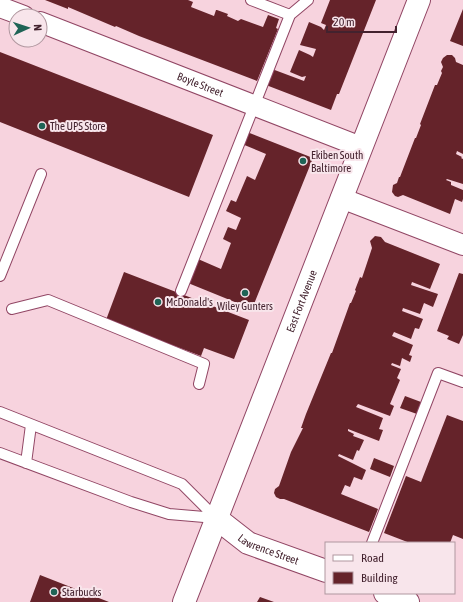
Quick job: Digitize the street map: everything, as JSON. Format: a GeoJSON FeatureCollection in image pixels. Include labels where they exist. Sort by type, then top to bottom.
{"type":"FeatureCollection","features":[{"type":"Feature","properties":{"kind":"street","name":"East Fort Avenue"},"geometry":{"type":"LineString","coordinates":[[184,602],[419,0]]}},
{"type":"Feature","properties":{"kind":"street","name":"Boyle Street"},"geometry":{"type":"LineString","coordinates":[[48,25],[361,147]]}},
{"type":"Feature","properties":{"kind":"street"},"geometry":{"type":"LineString","coordinates":[[341,198],[463,245]]}},
{"type":"Feature","properties":{"kind":"street","name":"Lawrence Street"},"geometry":{"type":"LineString","coordinates":[[216,518],[248,543],[325,571]]}},
{"type":"Feature","properties":{"kind":"street"},"geometry":{"type":"LineString","coordinates":[[388,594],[408,602]]}},
{"type":"Feature","properties":{"kind":"lane"},"geometry":{"type":"LineString","coordinates":[[251,0],[290,15]]}},
{"type":"Feature","properties":{"kind":"lane"},"geometry":{"type":"LineString","coordinates":[[181,291],[290,15],[308,0]]}},
{"type":"Feature","properties":{"kind":"lane"},"geometry":{"type":"LineString","coordinates":[[0,276],[41,174]]}},
{"type":"Feature","properties":{"kind":"lane"},"geometry":{"type":"LineString","coordinates":[[12,309],[48,300],[204,364],[199,384]]}},
{"type":"Feature","properties":{"kind":"lane"},"geometry":{"type":"LineString","coordinates":[[372,542],[438,373],[463,382]]}},
{"type":"Feature","properties":{"kind":"lane"},"geometry":{"type":"LineString","coordinates":[[0,412],[182,484],[216,518]]}},
{"type":"Feature","properties":{"kind":"lane"},"geometry":{"type":"LineString","coordinates":[[26,463],[31,425]]}},
{"type":"Feature","properties":{"kind":"lane"},"geometry":{"type":"LineString","coordinates":[[0,453],[132,502],[169,514],[216,518]]}},
{"type":"Feature","properties":{"kind":"building"},"geometry":{"type":"Polygon","coordinates":[[[45,0],[188,0],[193,2],[191,7],[214,16],[217,10],[228,14],[227,16],[238,21],[241,19],[263,27],[268,15],[279,19],[276,28],[278,29],[257,81],[116,26],[115,27],[68,7],[68,9],[45,0]]]}},
{"type":"Feature","properties":{"kind":"building"},"geometry":{"type":"Polygon","coordinates":[[[330,0],[376,0],[339,94],[337,94],[331,110],[266,85],[272,69],[304,81],[306,76],[302,77],[290,72],[299,50],[313,57],[316,49],[300,45],[309,22],[321,27],[324,30],[326,25],[321,23],[330,0]]]}},
{"type":"Feature","properties":{"kind":"building"},"geometry":{"type":"Polygon","coordinates":[[[463,9],[463,46],[450,41],[463,9]]]}},
{"type":"Feature","properties":{"kind":"building"},"geometry":{"type":"Polygon","coordinates":[[[0,52],[213,135],[189,197],[0,122],[0,52]]]}},
{"type":"Feature","properties":{"kind":"building"},"geometry":{"type":"Polygon","coordinates":[[[447,55],[452,55],[456,62],[463,65],[463,154],[457,151],[456,154],[463,159],[463,184],[447,179],[446,180],[451,182],[451,185],[463,190],[463,199],[462,202],[455,199],[450,214],[403,195],[398,197],[395,196],[392,192],[393,185],[397,183],[400,177],[416,138],[435,85],[437,85],[442,73],[441,71],[443,67],[441,62],[447,55]]]}},
{"type":"Feature","properties":{"kind":"building"},"geometry":{"type":"Polygon","coordinates":[[[247,132],[313,158],[252,309],[188,283],[198,259],[221,269],[231,243],[223,239],[228,227],[236,230],[241,218],[226,211],[231,200],[236,202],[247,176],[255,180],[266,154],[242,144],[247,132]]]}},
{"type":"Feature","properties":{"kind":"building"},"geometry":{"type":"Polygon","coordinates":[[[375,236],[381,237],[385,242],[440,264],[430,289],[412,282],[411,285],[438,294],[433,307],[424,303],[420,314],[403,308],[402,311],[423,319],[419,329],[415,328],[411,339],[394,332],[392,336],[413,345],[409,355],[412,356],[410,362],[402,358],[400,366],[392,363],[391,365],[401,369],[397,378],[400,380],[390,404],[394,406],[390,416],[358,404],[356,407],[383,418],[379,429],[383,430],[379,441],[348,429],[348,431],[354,434],[353,436],[364,440],[359,451],[357,450],[353,460],[339,454],[338,456],[366,470],[362,480],[354,477],[350,487],[345,485],[341,494],[378,509],[369,532],[284,499],[280,499],[276,497],[274,493],[275,489],[279,486],[291,452],[303,428],[301,428],[306,414],[332,353],[360,277],[362,278],[372,248],[370,241],[375,236]]]}},
{"type":"Feature","properties":{"kind":"building","name":"McDonald's"},"geometry":{"type":"Polygon","coordinates":[[[124,272],[249,320],[234,359],[204,348],[201,356],[106,320],[124,272]]]}},
{"type":"Feature","properties":{"kind":"building"},"geometry":{"type":"Polygon","coordinates":[[[459,273],[463,274],[463,335],[459,344],[447,339],[449,336],[437,331],[459,273]]]}},
{"type":"Feature","properties":{"kind":"building"},"geometry":{"type":"Polygon","coordinates":[[[405,396],[421,402],[417,414],[400,408],[405,396]]]}},
{"type":"Feature","properties":{"kind":"building"},"geometry":{"type":"Polygon","coordinates":[[[447,415],[463,421],[463,539],[453,535],[450,542],[407,542],[384,533],[406,476],[421,482],[447,415]]]}},
{"type":"Feature","properties":{"kind":"building"},"geometry":{"type":"Polygon","coordinates":[[[374,458],[394,466],[390,477],[370,469],[374,458]]]}},
{"type":"Feature","properties":{"kind":"building"},"geometry":{"type":"Polygon","coordinates":[[[40,575],[109,602],[30,602],[40,575]]]}},
{"type":"Feature","properties":{"kind":"building"},"geometry":{"type":"Polygon","coordinates":[[[260,597],[274,602],[257,602],[260,597]]]}},
{"type":"Feature","properties":{"kind":"place","name":"The UPS Store"},"geometry":{"type":"Point","coordinates":[42,126]}},
{"type":"Feature","properties":{"kind":"place","name":"Ekiben South Baltimore"},"geometry":{"type":"Point","coordinates":[303,161]}},
{"type":"Feature","properties":{"kind":"place","name":"Wiley Gunters"},"geometry":{"type":"Point","coordinates":[245,293]}},
{"type":"Feature","properties":{"kind":"place","name":"McDonald's"},"geometry":{"type":"Point","coordinates":[158,302]}},
{"type":"Feature","properties":{"kind":"place","name":"Starbucks"},"geometry":{"type":"Point","coordinates":[54,592]}}]}
